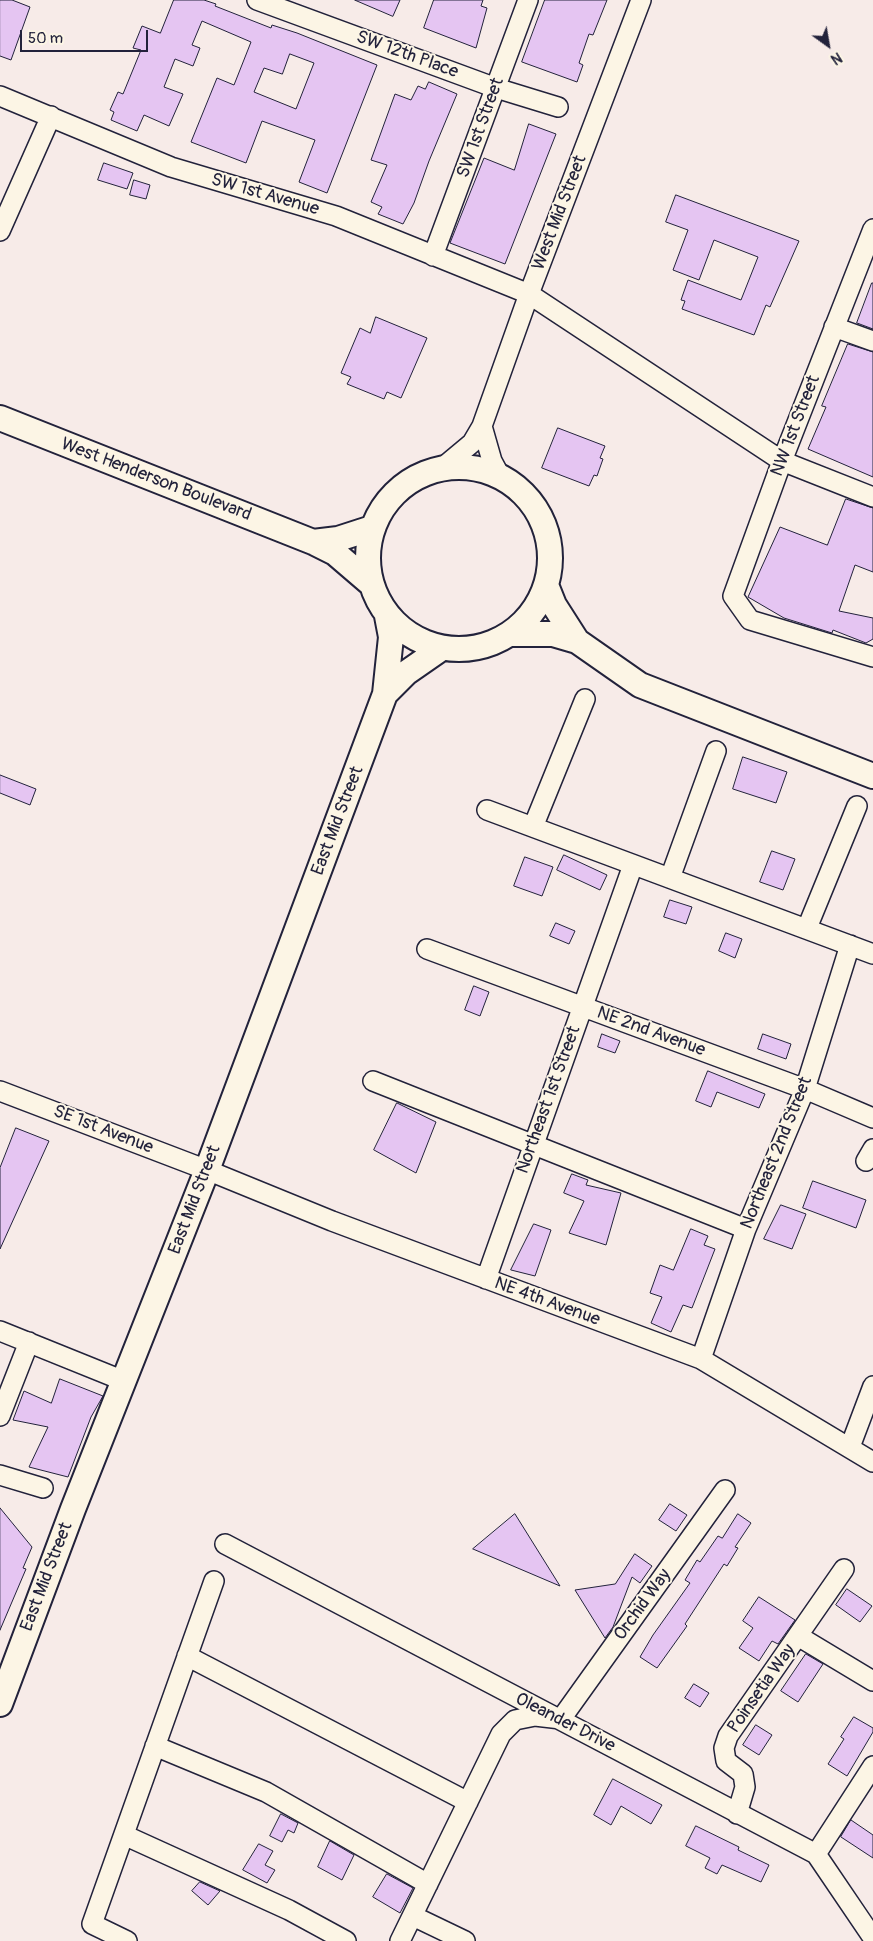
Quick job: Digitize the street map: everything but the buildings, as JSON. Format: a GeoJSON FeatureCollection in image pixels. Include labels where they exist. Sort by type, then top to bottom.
{"type":"FeatureCollection","features":[{"type":"Feature","properties":{"kind":"street","name":"SW 12th Place"},"geometry":{"type":"LineString","coordinates":[[256,0],[496,88],[558,108]]}},
{"type":"Feature","properties":{"kind":"street","name":"SW 1st Street"},"geometry":{"type":"LineString","coordinates":[[433,256],[528,0]]}},
{"type":"Feature","properties":{"kind":"street","name":"West Mid Street"},"geometry":{"type":"LineString","coordinates":[[442,468],[472,443],[482,426],[529,294],[641,0]]}},
{"type":"Feature","properties":{"kind":"street","name":"SW 1st Avenue"},"geometry":{"type":"LineString","coordinates":[[0,96],[171,167],[336,216],[529,294],[782,461],[873,497]]}},
{"type":"Feature","properties":{"kind":"street"},"geometry":{"type":"LineString","coordinates":[[0,231],[51,116]]}},
{"type":"Feature","properties":{"kind":"street","name":"NW 1st Street"},"geometry":{"type":"LineString","coordinates":[[873,230],[782,461],[733,596],[750,620],[873,657]]}},
{"type":"Feature","properties":{"kind":"street"},"geometry":{"type":"LineString","coordinates":[[834,327],[873,341]]}},
{"type":"Feature","properties":{"kind":"street","name":"West Henderson Boulevard"},"geometry":{"type":"LineString","coordinates":[[0,418],[313,542],[335,553],[370,583]]}},
{"type":"Feature","properties":{"kind":"street"},"geometry":{"type":"LineString","coordinates":[[482,426],[492,461],[500,476]]}},
{"type":"Feature","properties":{"kind":"street"},"geometry":{"type":"LineString","coordinates":[[462,466],[482,469],[500,476],[522,491],[538,511],[548,534],[550,560],[546,585],[538,604],[525,621],[510,634],[488,645],[465,649],[442,648],[421,642],[402,631],[387,616],[376,600],[370,583],[367,557],[372,528],[381,508],[398,490],[418,476],[442,468],[462,466]]}},
{"type":"Feature","properties":{"kind":"street","name":"West Henderson Boulevard"},"geometry":{"type":"LineString","coordinates":[[313,542],[338,539],[372,528]]}},
{"type":"Feature","properties":{"kind":"street"},"geometry":{"type":"LineString","coordinates":[[546,585],[554,605],[577,641]]}},
{"type":"Feature","properties":{"kind":"street","name":"East Mid Street"},"geometry":{"type":"LineString","coordinates":[[0,1704],[207,1170],[385,694],[391,637],[387,616]]}},
{"type":"Feature","properties":{"kind":"street"},"geometry":{"type":"LineString","coordinates":[[510,634],[553,634],[577,641],[640,685],[873,776]]}},
{"type":"Feature","properties":{"kind":"street","name":"East Mid Street"},"geometry":{"type":"LineString","coordinates":[[385,694],[406,673],[442,648]]}},
{"type":"Feature","properties":{"kind":"street"},"geometry":{"type":"LineString","coordinates":[[533,827],[585,699]]}},
{"type":"Feature","properties":{"kind":"street"},"geometry":{"type":"LineString","coordinates":[[670,878],[716,751]]}},
{"type":"Feature","properties":{"kind":"street"},"geometry":{"type":"LineString","coordinates":[[807,928],[857,806]]}},
{"type":"Feature","properties":{"kind":"street"},"geometry":{"type":"LineString","coordinates":[[487,810],[873,954]]}},
{"type":"Feature","properties":{"kind":"street","name":"Northeast 1st Street"},"geometry":{"type":"LineString","coordinates":[[486,1279],[633,865]]}},
{"type":"Feature","properties":{"kind":"street","name":"Northeast 2nd Street"},"geometry":{"type":"LineString","coordinates":[[700,1359],[746,1228],[805,1088],[850,945]]}},
{"type":"Feature","properties":{"kind":"street","name":"NE 2nd Avenue"},"geometry":{"type":"LineString","coordinates":[[427,949],[805,1088],[873,1118]]}},
{"type":"Feature","properties":{"kind":"street"},"geometry":{"type":"LineString","coordinates":[[373,1081],[746,1228]]}},
{"type":"Feature","properties":{"kind":"street","name":"SE 1st Avenue"},"geometry":{"type":"LineString","coordinates":[[0,1091],[207,1170]]}},
{"type":"Feature","properties":{"kind":"street","name":"NE 4th Avenue"},"geometry":{"type":"LineString","coordinates":[[207,1170],[332,1221],[700,1359],[873,1462]]}},
{"type":"Feature","properties":{"kind":"street"},"geometry":{"type":"LineString","coordinates":[[0,1331],[124,1381]]}},
{"type":"Feature","properties":{"kind":"street"},"geometry":{"type":"LineString","coordinates":[[0,1416],[29,1342]]}},
{"type":"Feature","properties":{"kind":"street"},"geometry":{"type":"LineString","coordinates":[[850,1447],[873,1386]]}},
{"type":"Feature","properties":{"kind":"street"},"geometry":{"type":"LineString","coordinates":[[0,1475],[43,1488]]}},
{"type":"Feature","properties":{"kind":"street","name":"Orchid Way"},"geometry":{"type":"LineString","coordinates":[[561,1720],[725,1490]]}},
{"type":"Feature","properties":{"kind":"street","name":"Oleander Drive"},"geometry":{"type":"LineString","coordinates":[[225,1544],[492,1686],[561,1720],[816,1854],[873,1938]]}},
{"type":"Feature","properties":{"kind":"street","name":"Poinsetia Way"},"geometry":{"type":"LineString","coordinates":[[737,1814],[745,1787],[743,1774],[726,1761],[724,1748],[728,1736],[844,1568]]}},
{"type":"Feature","properties":{"kind":"street"},"geometry":{"type":"LineString","coordinates":[[128,1941],[92,1924],[214,1582]]}},
{"type":"Feature","properties":{"kind":"street"},"geometry":{"type":"LineString","coordinates":[[798,1636],[873,1681]]}},
{"type":"Feature","properties":{"kind":"street"},"geometry":{"type":"LineString","coordinates":[[187,1656],[468,1802]]}},
{"type":"Feature","properties":{"kind":"street"},"geometry":{"type":"LineString","coordinates":[[400,1941],[501,1734],[515,1720],[535,1716],[561,1720]]}},
{"type":"Feature","properties":{"kind":"street"},"geometry":{"type":"LineString","coordinates":[[156,1746],[266,1792],[428,1884]]}},
{"type":"Feature","properties":{"kind":"street"},"geometry":{"type":"LineString","coordinates":[[816,1854],[873,1766]]}},
{"type":"Feature","properties":{"kind":"street"},"geometry":{"type":"LineString","coordinates":[[124,1835],[289,1910],[346,1941]]}},
{"type":"Feature","properties":{"kind":"street"},"geometry":{"type":"LineString","coordinates":[[413,1916],[465,1941]]}}]}
